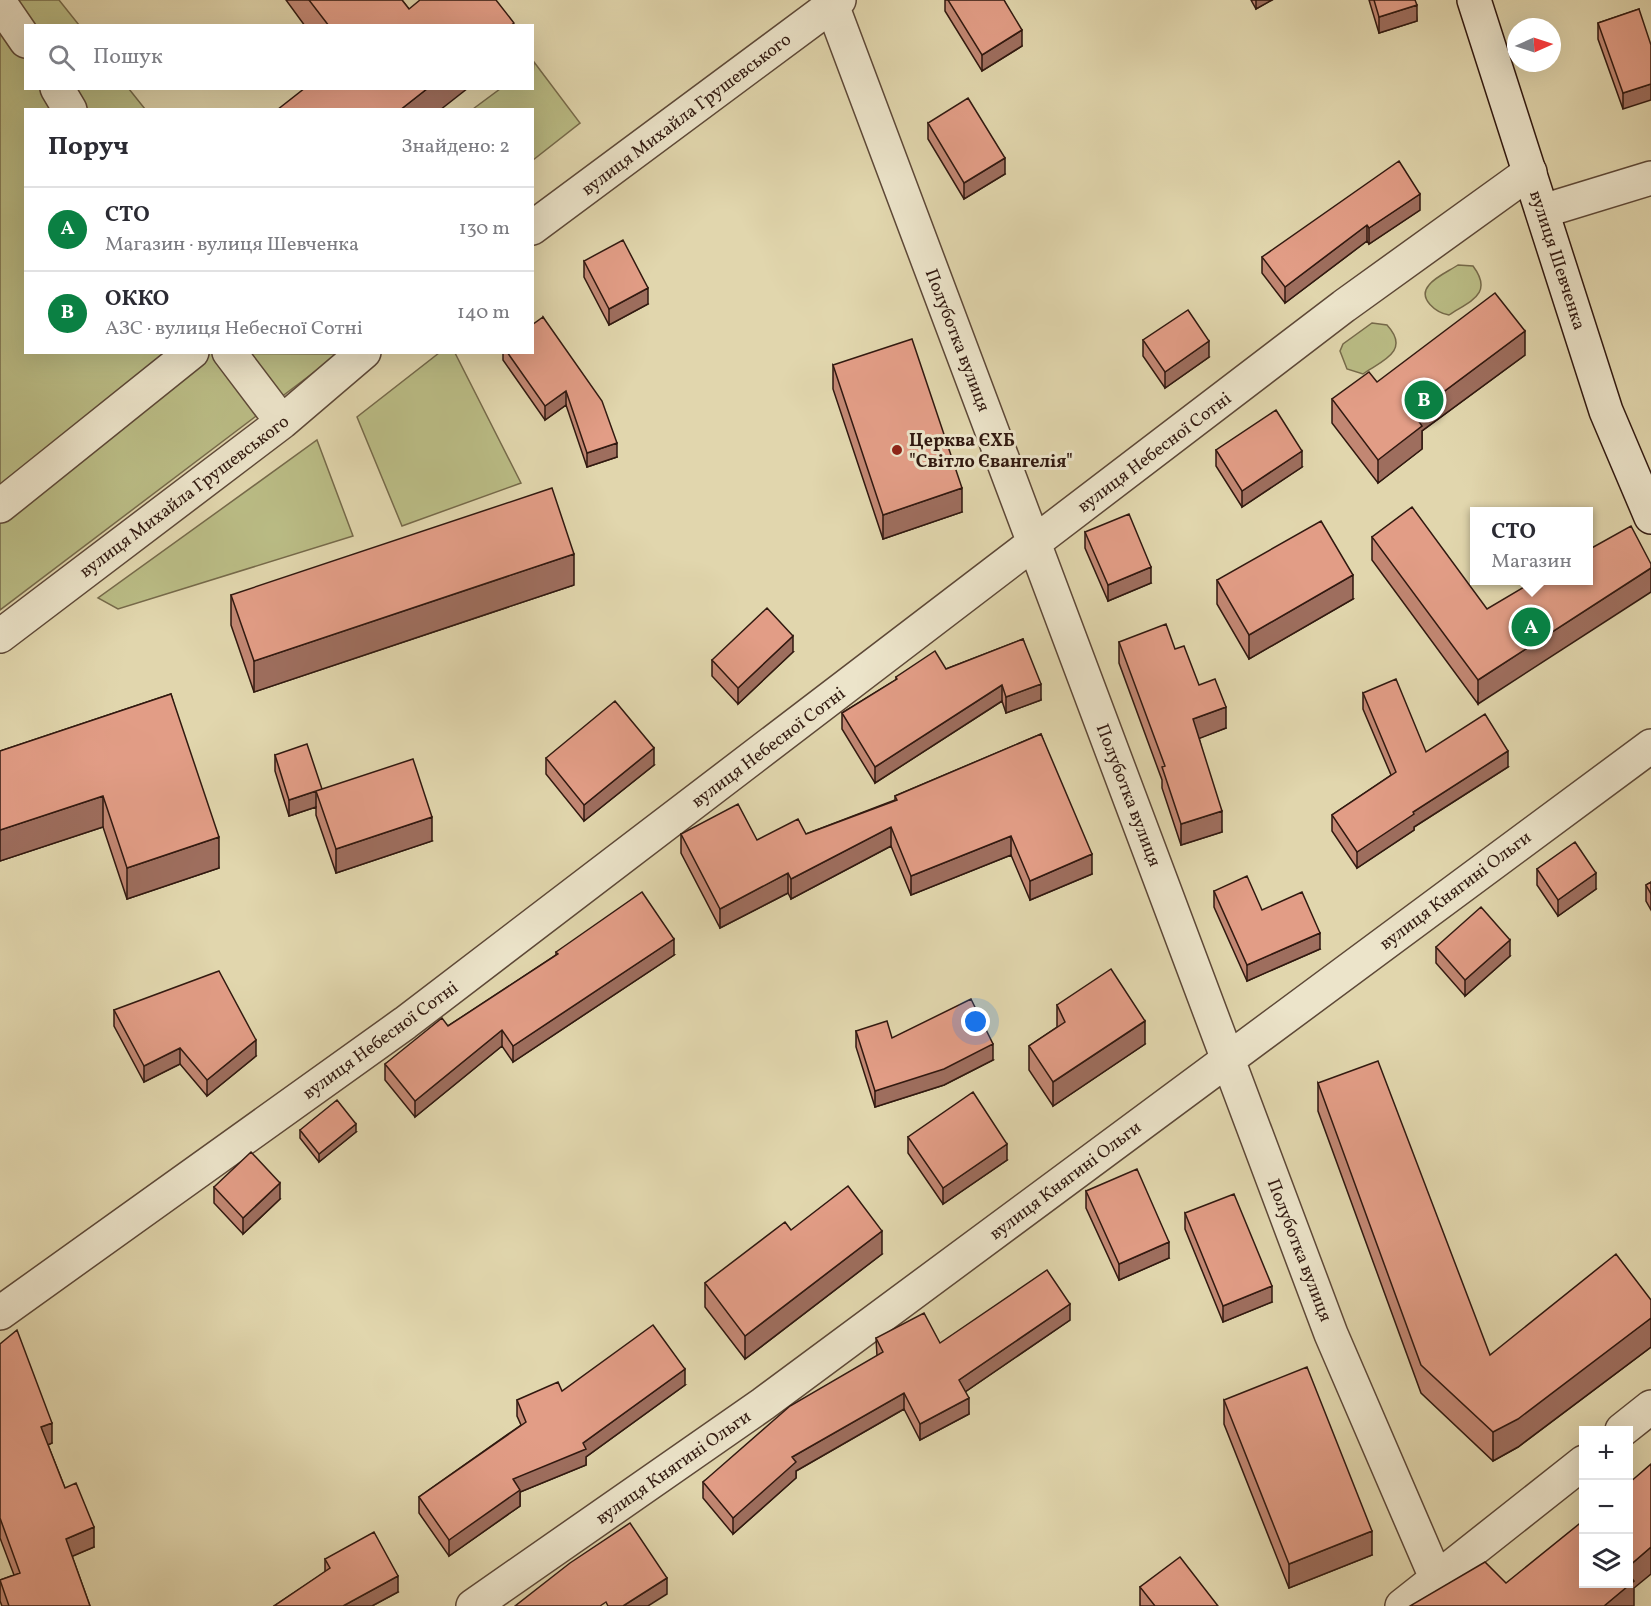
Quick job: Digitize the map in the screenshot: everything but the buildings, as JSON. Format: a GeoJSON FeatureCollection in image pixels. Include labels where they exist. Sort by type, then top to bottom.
{"type":"FeatureCollection","features":[{"type":"Feature","properties":{"kind":"street","name":"вулиця Шевченка"},"geometry":{"type":"LineString","coordinates":[[1474,0],[1606,411],[1651,517]]}},
{"type":"Feature","properties":{"kind":"street","name":"вулиця Михайла Грушевського"},"geometry":{"type":"LineString","coordinates":[[534,227],[836,2]]}},
{"type":"Feature","properties":{"kind":"street","name":"Полуботка вулиця"},"geometry":{"type":"LineString","coordinates":[[836,2],[1034,543],[1331,1334],[1437,1580]]}},
{"type":"Feature","properties":{"kind":"street"},"geometry":{"type":"LineString","coordinates":[[0,3],[24,38]]}},
{"type":"Feature","properties":{"kind":"street"},"geometry":{"type":"LineString","coordinates":[[0,37],[24,45]]}},
{"type":"Feature","properties":{"kind":"street"},"geometry":{"type":"LineString","coordinates":[[58,90],[69,108]]}},
{"type":"Feature","properties":{"kind":"street","name":"вулиця Небесної Сотні"},"geometry":{"type":"LineString","coordinates":[[0,1313],[405,1023],[1344,306],[1530,172]]}},
{"type":"Feature","properties":{"kind":"street"},"geometry":{"type":"LineString","coordinates":[[1543,211],[1651,178]]}},
{"type":"Feature","properties":{"kind":"street"},"geometry":{"type":"LineString","coordinates":[[0,506],[190,354]]}},
{"type":"Feature","properties":{"kind":"street"},"geometry":{"type":"LineString","coordinates":[[231,354],[282,422]]}},
{"type":"Feature","properties":{"kind":"street","name":"вулиця Михайла Грушевського"},"geometry":{"type":"LineString","coordinates":[[0,636],[282,422],[362,354]]}},
{"type":"Feature","properties":{"kind":"street","name":"вулиця Княгині Ольги"},"geometry":{"type":"LineString","coordinates":[[473,1606],[763,1404],[1651,746]]}},
{"type":"Feature","properties":{"kind":"street"},"geometry":{"type":"LineString","coordinates":[[1628,1426],[1651,1407]]}},
{"type":"Feature","properties":{"kind":"street"},"geometry":{"type":"LineString","coordinates":[[1402,1606],[1579,1466]]}},
{"type":"Feature","properties":{"kind":"green space"},"geometry":{"type":"Polygon","coordinates":[[[0,0],[59,0],[78,24],[24,24],[24,90],[130,90],[144,108],[24,108],[24,354],[338,354],[0,610],[0,0]]]}},
{"type":"Feature","properties":{"kind":"green space"},"geometry":{"type":"Polygon","coordinates":[[[534,62],[580,123],[534,159],[534,108],[474,108],[499,90],[534,90],[534,62]]]}},
{"type":"Feature","properties":{"kind":"green space"},"geometry":{"type":"Polygon","coordinates":[[[1458,265],[1473,266],[1479,276],[1480,290],[1471,301],[1449,315],[1434,308],[1425,295],[1429,285],[1435,279],[1458,265]]]}},
{"type":"Feature","properties":{"kind":"green space"},"geometry":{"type":"Polygon","coordinates":[[[1372,323],[1387,325],[1394,334],[1395,349],[1385,360],[1363,374],[1347,369],[1340,351],[1343,344],[1372,323]]]}},
{"type":"Feature","properties":{"kind":"green space"},"geometry":{"type":"Polygon","coordinates":[[[438,354],[456,354],[521,483],[402,526],[357,417],[438,354]]]}},
{"type":"Feature","properties":{"kind":"green space"},"geometry":{"type":"Polygon","coordinates":[[[317,440],[353,536],[118,609],[98,598],[317,440]]]}},
{"type":"Feature","properties":{"kind":"place","name":"ОККО"},"geometry":{"type":"Point","coordinates":[1424,400]}},
{"type":"Feature","properties":{"kind":"place","name":"Церква ЄХБ \"Світло Євангелія\""},"geometry":{"type":"Point","coordinates":[897,450]}},
{"type":"Feature","properties":{"kind":"place","name":"СТО"},"geometry":{"type":"Point","coordinates":[1531,627]}}]}
